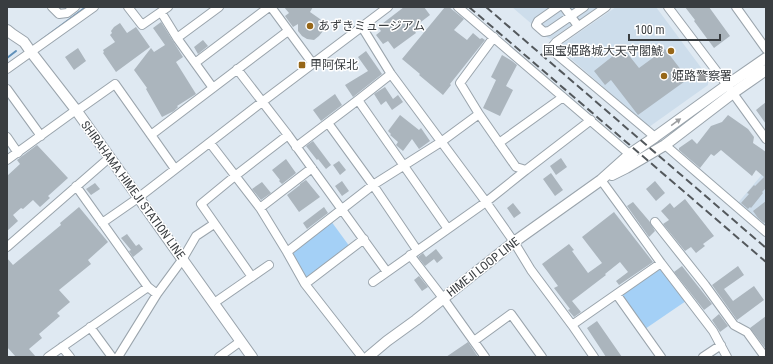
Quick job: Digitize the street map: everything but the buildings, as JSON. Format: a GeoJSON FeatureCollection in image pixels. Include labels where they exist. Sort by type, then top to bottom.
{"type":"FeatureCollection","features":[{"type":"Feature","properties":{"kind":"main road","name":"SHIRAHAMA HIMEJI STATION LINE"},"geometry":{"type":"LineString","coordinates":[[7,30],[24,42],[30,52],[76,110],[252,357]]}},
{"type":"Feature","properties":{"kind":"main road","name":"HIMEJI LOOP LINE"},"geometry":{"type":"LineString","coordinates":[[368,357],[514,242],[601,180],[630,154],[766,58]]}},
{"type":"Feature","properties":{"kind":"main road","name":"HIMEJI LOOP LINE"},"geometry":{"type":"LineString","coordinates":[[601,180],[665,145],[733,93],[766,70]]}},
{"type":"Feature","properties":{"kind":"street"},"geometry":{"type":"LineString","coordinates":[[52,7],[59,14],[67,12],[75,7]]}},
{"type":"Feature","properties":{"kind":"street"},"geometry":{"type":"LineString","coordinates":[[7,69],[94,7]]}},
{"type":"Feature","properties":{"kind":"street"},"geometry":{"type":"LineString","coordinates":[[128,7],[142,25],[164,9],[177,38],[213,88]]}},
{"type":"Feature","properties":{"kind":"street"},"geometry":{"type":"LineString","coordinates":[[177,38],[219,7]]}},
{"type":"Feature","properties":{"kind":"street"},"geometry":{"type":"LineString","coordinates":[[195,62],[270,7],[312,64]]}},
{"type":"Feature","properties":{"kind":"street"},"geometry":{"type":"LineString","coordinates":[[102,223],[138,198],[175,168],[388,7]]}},
{"type":"Feature","properties":{"kind":"street"},"geometry":{"type":"LineString","coordinates":[[458,7],[638,161]]}},
{"type":"Feature","properties":{"kind":"street"},"geometry":{"type":"LineString","coordinates":[[558,7],[538,20],[536,25],[544,32],[549,31],[584,7]]}},
{"type":"Feature","properties":{"kind":"street"},"geometry":{"type":"LineString","coordinates":[[564,7],[578,26]]}},
{"type":"Feature","properties":{"kind":"street"},"geometry":{"type":"LineString","coordinates":[[606,7],[556,42],[552,47],[555,53],[656,137]]}},
{"type":"Feature","properties":{"kind":"street"},"geometry":{"type":"LineString","coordinates":[[668,7],[766,139]]}},
{"type":"Feature","properties":{"kind":"street"},"geometry":{"type":"LineString","coordinates":[[736,7],[766,49]]}},
{"type":"Feature","properties":{"kind":"street"},"geometry":{"type":"LineString","coordinates":[[362,26],[391,74],[486,202],[514,242],[531,270],[594,357]]}},
{"type":"Feature","properties":{"kind":"street"},"geometry":{"type":"LineString","coordinates":[[151,135],[288,31]]}},
{"type":"Feature","properties":{"kind":"street"},"geometry":{"type":"LineString","coordinates":[[494,37],[460,83],[479,114],[516,167],[526,170]]}},
{"type":"Feature","properties":{"kind":"street"},"geometry":{"type":"LineString","coordinates":[[237,69],[288,135],[387,272]]}},
{"type":"Feature","properties":{"kind":"street"},"geometry":{"type":"LineString","coordinates":[[296,147],[391,74]]}},
{"type":"Feature","properties":{"kind":"street"},"geometry":{"type":"LineString","coordinates":[[7,160],[115,84],[175,168]]}},
{"type":"Feature","properties":{"kind":"street"},"geometry":{"type":"LineString","coordinates":[[7,89],[41,136]]}},
{"type":"Feature","properties":{"kind":"street"},"geometry":{"type":"LineString","coordinates":[[499,143],[563,97]]}},
{"type":"Feature","properties":{"kind":"street"},"geometry":{"type":"LineString","coordinates":[[358,100],[448,228]]}},
{"type":"Feature","properties":{"kind":"street"},"geometry":{"type":"LineString","coordinates":[[287,252],[373,185],[441,142],[479,114]]}},
{"type":"Feature","properties":{"kind":"street"},"geometry":{"type":"LineString","coordinates":[[373,282],[486,202],[591,120]]}},
{"type":"Feature","properties":{"kind":"street"},"geometry":{"type":"LineString","coordinates":[[328,123],[373,185],[417,250]]}},
{"type":"Feature","properties":{"kind":"street"},"geometry":{"type":"LineString","coordinates":[[252,277],[201,204],[288,135]]}},
{"type":"Feature","properties":{"kind":"street"},"geometry":{"type":"LineString","coordinates":[[7,137],[18,153]]}},
{"type":"Feature","properties":{"kind":"street"},"geometry":{"type":"LineString","coordinates":[[210,143],[260,208],[305,284],[362,357]]}},
{"type":"Feature","properties":{"kind":"street"},"geometry":{"type":"LineString","coordinates":[[665,145],[766,232]]}},
{"type":"Feature","properties":{"kind":"street"},"geometry":{"type":"LineString","coordinates":[[7,247],[109,158]]}},
{"type":"Feature","properties":{"kind":"street"},"geometry":{"type":"LineString","coordinates":[[260,208],[312,168]]}},
{"type":"Feature","properties":{"kind":"street"},"geometry":{"type":"LineString","coordinates":[[601,180],[661,263],[713,331],[727,357]]}},
{"type":"Feature","properties":{"kind":"street"},"geometry":{"type":"LineString","coordinates":[[76,186],[148,287],[157,294]]}},
{"type":"Feature","properties":{"kind":"street"},"geometry":{"type":"LineString","coordinates":[[655,222],[705,284],[734,324],[746,332],[765,357]]}},
{"type":"Feature","properties":{"kind":"street"},"geometry":{"type":"LineString","coordinates":[[118,357],[157,294],[182,260],[196,236],[214,224]]}},
{"type":"Feature","properties":{"kind":"street"},"geometry":{"type":"LineString","coordinates":[[305,284],[364,239]]}},
{"type":"Feature","properties":{"kind":"street"},"geometry":{"type":"LineString","coordinates":[[410,255],[485,357]]}},
{"type":"Feature","properties":{"kind":"street"},"geometry":{"type":"LineString","coordinates":[[572,325],[661,263]]}},
{"type":"Feature","properties":{"kind":"street"},"geometry":{"type":"LineString","coordinates":[[214,303],[269,265]]}},
{"type":"Feature","properties":{"kind":"street"},"geometry":{"type":"LineString","coordinates":[[48,357],[148,287]]}},
{"type":"Feature","properties":{"kind":"street"},"geometry":{"type":"LineString","coordinates":[[617,295],[661,357]]}},
{"type":"Feature","properties":{"kind":"street"},"geometry":{"type":"LineString","coordinates":[[474,341],[511,314],[542,357]]}},
{"type":"Feature","properties":{"kind":"street"},"geometry":{"type":"LineString","coordinates":[[90,327],[112,357]]}},
{"type":"Feature","properties":{"kind":"street"},"geometry":{"type":"LineString","coordinates":[[219,357],[241,341]]}},
{"type":"Feature","properties":{"kind":"street"},"geometry":{"type":"LineString","coordinates":[[703,357],[721,345]]}},
{"type":"Feature","properties":{"kind":"street"},"geometry":{"type":"LineString","coordinates":[[62,347],[70,357]]}},
{"type":"Feature","properties":{"kind":"shaded area"},"geometry":{"type":"Polygon","coordinates":[[[512,7],[598,7],[551,39],[512,7]]]}},
{"type":"Feature","properties":{"kind":"shaded area"},"geometry":{"type":"Polygon","coordinates":[[[616,7],[656,7],[708,77],[708,85],[649,127],[561,50],[561,45],[616,7]]]}},
{"type":"Feature","properties":{"kind":"shaded area"},"geometry":{"type":"Polygon","coordinates":[[[766,170],[766,229],[737,204],[766,170]]]}},
{"type":"Feature","properties":{"kind":"shaded area"},"geometry":{"type":"Polygon","coordinates":[[[331,221],[350,247],[308,277],[304,277],[291,254],[291,251],[331,221]]]}},
{"type":"Feature","properties":{"kind":"shaded area"},"geometry":{"type":"Polygon","coordinates":[[[658,269],[663,269],[686,301],[645,329],[622,298],[623,294],[658,269]]]}},
{"type":"Feature","properties":{"kind":"waterway"},"geometry":{"type":"LineString","coordinates":[[40,41],[86,7]]}},
{"type":"Feature","properties":{"kind":"waterway"},"geometry":{"type":"LineString","coordinates":[[7,58],[16,51]]}},
{"type":"Feature","properties":{"kind":"railway"},"geometry":{"type":"LineString","coordinates":[[469,7],[766,262]]}},
{"type":"Feature","properties":{"kind":"railway"},"geometry":{"type":"LineString","coordinates":[[486,7],[766,248]]}},
{"type":"Feature","properties":{"kind":"place","name":"あずきミュージアム"},"geometry":{"type":"Point","coordinates":[310,26]}},
{"type":"Feature","properties":{"kind":"place","name":"国宝姫路城大天守閣鯱"},"geometry":{"type":"Point","coordinates":[671,51]}},
{"type":"Feature","properties":{"kind":"place","name":"甲阿保北"},"geometry":{"type":"Point","coordinates":[302,65]}},
{"type":"Feature","properties":{"kind":"place","name":"姫路警察署"},"geometry":{"type":"Point","coordinates":[664,76]}}]}
